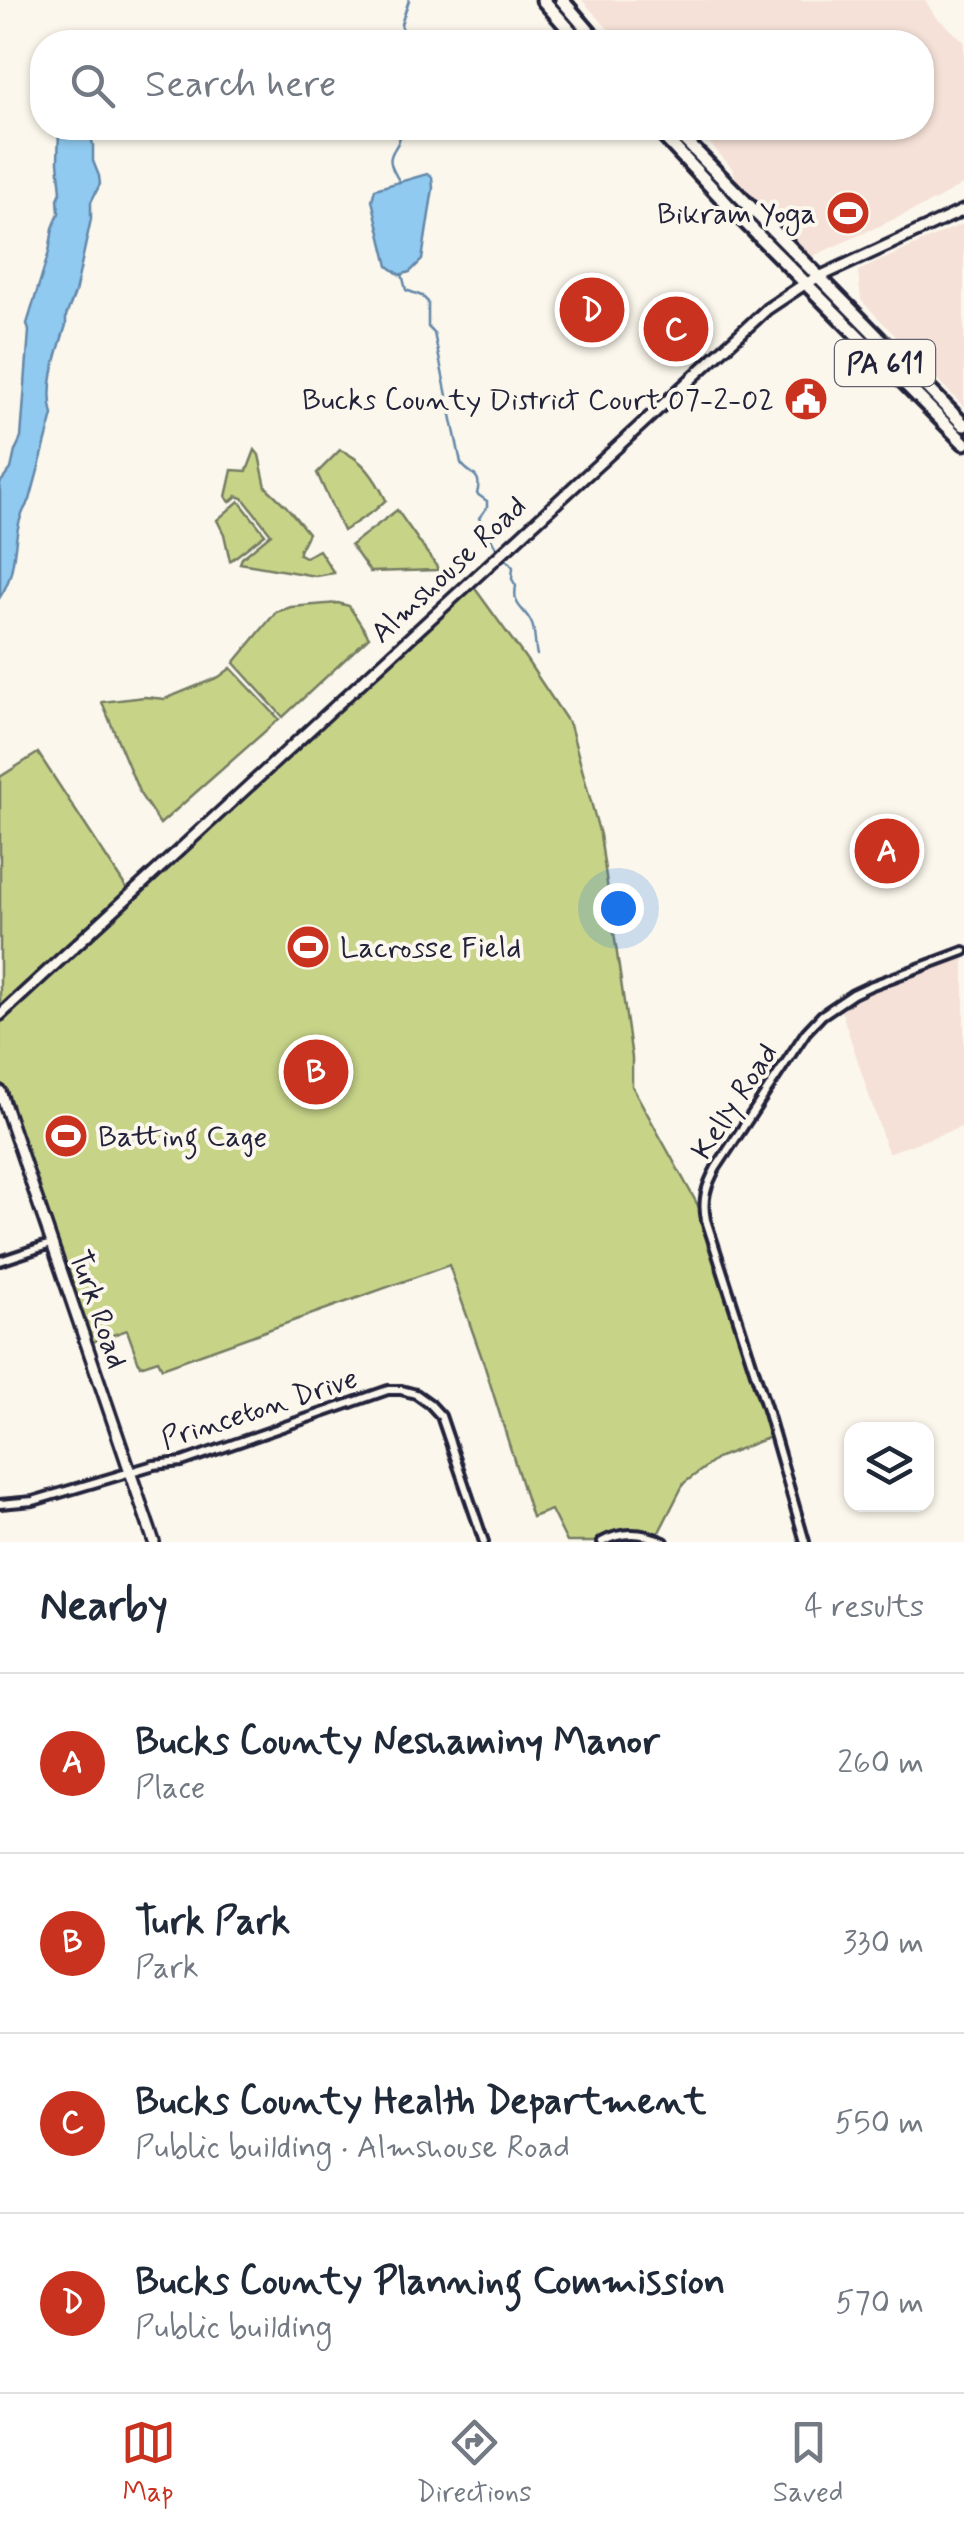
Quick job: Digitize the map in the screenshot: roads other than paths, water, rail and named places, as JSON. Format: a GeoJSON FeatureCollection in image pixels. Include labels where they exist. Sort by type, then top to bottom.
{"type":"FeatureCollection","features":[{"type":"Feature","properties":{"kind":"highway"},"geometry":{"type":"LineString","coordinates":[[543,0],[569,30]]}},
{"type":"Feature","properties":{"kind":"highway"},"geometry":{"type":"LineString","coordinates":[[562,0],[588,30]]}},
{"type":"Feature","properties":{"kind":"highway","name":"PA 611"},"geometry":{"type":"LineString","coordinates":[[668,140],[964,443]]}},
{"type":"Feature","properties":{"kind":"highway","name":"PA 611"},"geometry":{"type":"LineString","coordinates":[[685,140],[964,426]]}},
{"type":"Feature","properties":{"kind":"street","name":"Almshouse Road"},"geometry":{"type":"LineString","coordinates":[[0,1015],[776,302],[818,277],[964,210]]}},
{"type":"Feature","properties":{"kind":"street","name":"Kelly Road"},"geometry":{"type":"LineString","coordinates":[[805,1542],[706,1220],[706,1190],[716,1168],[814,1022],[870,986],[964,952]]}},
{"type":"Feature","properties":{"kind":"street","name":"Turk Road"},"geometry":{"type":"LineString","coordinates":[[0,1091],[154,1542]]}},
{"type":"Feature","properties":{"kind":"street"},"geometry":{"type":"LineString","coordinates":[[0,1261],[50,1244]]}},
{"type":"Feature","properties":{"kind":"street","name":"Princeton Drive"},"geometry":{"type":"LineString","coordinates":[[130,1474],[154,1465],[182,1462],[388,1390],[402,1390],[423,1398],[440,1416],[484,1542]]}},
{"type":"Feature","properties":{"kind":"street"},"geometry":{"type":"LineString","coordinates":[[0,1504],[33,1501],[130,1474]]}},
{"type":"Feature","properties":{"kind":"street"},"geometry":{"type":"LineString","coordinates":[[602,1542],[624,1534],[664,1542]]}},
{"type":"Feature","properties":{"kind":"water"},"geometry":{"type":"Polygon","coordinates":[[[59,140],[92,140],[100,184],[91,202],[75,293],[53,370],[53,415],[30,500],[19,523],[11,572],[0,597],[0,483],[11,469],[21,438],[27,324],[59,213],[59,140]]]}},
{"type":"Feature","properties":{"kind":"water"},"geometry":{"type":"Polygon","coordinates":[[[427,174],[432,177],[433,188],[422,260],[410,272],[400,275],[388,266],[372,200],[375,189],[427,174]]]}},
{"type":"Feature","properties":{"kind":"waterway"},"geometry":{"type":"LineString","coordinates":[[403,30],[409,0]]}},
{"type":"Feature","properties":{"kind":"waterway"},"geometry":{"type":"LineString","coordinates":[[399,140],[391,163],[400,182]]}},
{"type":"Feature","properties":{"kind":"waterway"},"geometry":{"type":"LineString","coordinates":[[402,274],[406,290],[428,302],[428,327],[434,333],[461,463],[477,478],[477,494],[487,501],[479,518],[497,549]]}},
{"type":"Feature","properties":{"kind":"waterway"},"geometry":{"type":"LineString","coordinates":[[505,558],[513,567],[517,603],[533,626],[537,655]]}},
{"type":"Feature","properties":{"kind":"place","name":"Bikram Yoga"},"geometry":{"type":"Point","coordinates":[848,213]}},
{"type":"Feature","properties":{"kind":"place","name":"Bucks County Planning Commission"},"geometry":{"type":"Point","coordinates":[592,310]}},
{"type":"Feature","properties":{"kind":"place","name":"Bucks County Health Department"},"geometry":{"type":"Point","coordinates":[676,329]}},
{"type":"Feature","properties":{"kind":"place","name":"Bucks County District Court 07-2-02"},"geometry":{"type":"Point","coordinates":[806,399]}},
{"type":"Feature","properties":{"kind":"place","name":"Bucks County Neshaminy Manor"},"geometry":{"type":"Point","coordinates":[887,851]}},
{"type":"Feature","properties":{"kind":"place","name":"Lacrosse Field"},"geometry":{"type":"Point","coordinates":[308,947]}},
{"type":"Feature","properties":{"kind":"place","name":"Turk Park"},"geometry":{"type":"Point","coordinates":[316,1072]}},
{"type":"Feature","properties":{"kind":"place","name":"Batting Cage"},"geometry":{"type":"Point","coordinates":[66,1136]}}]}
